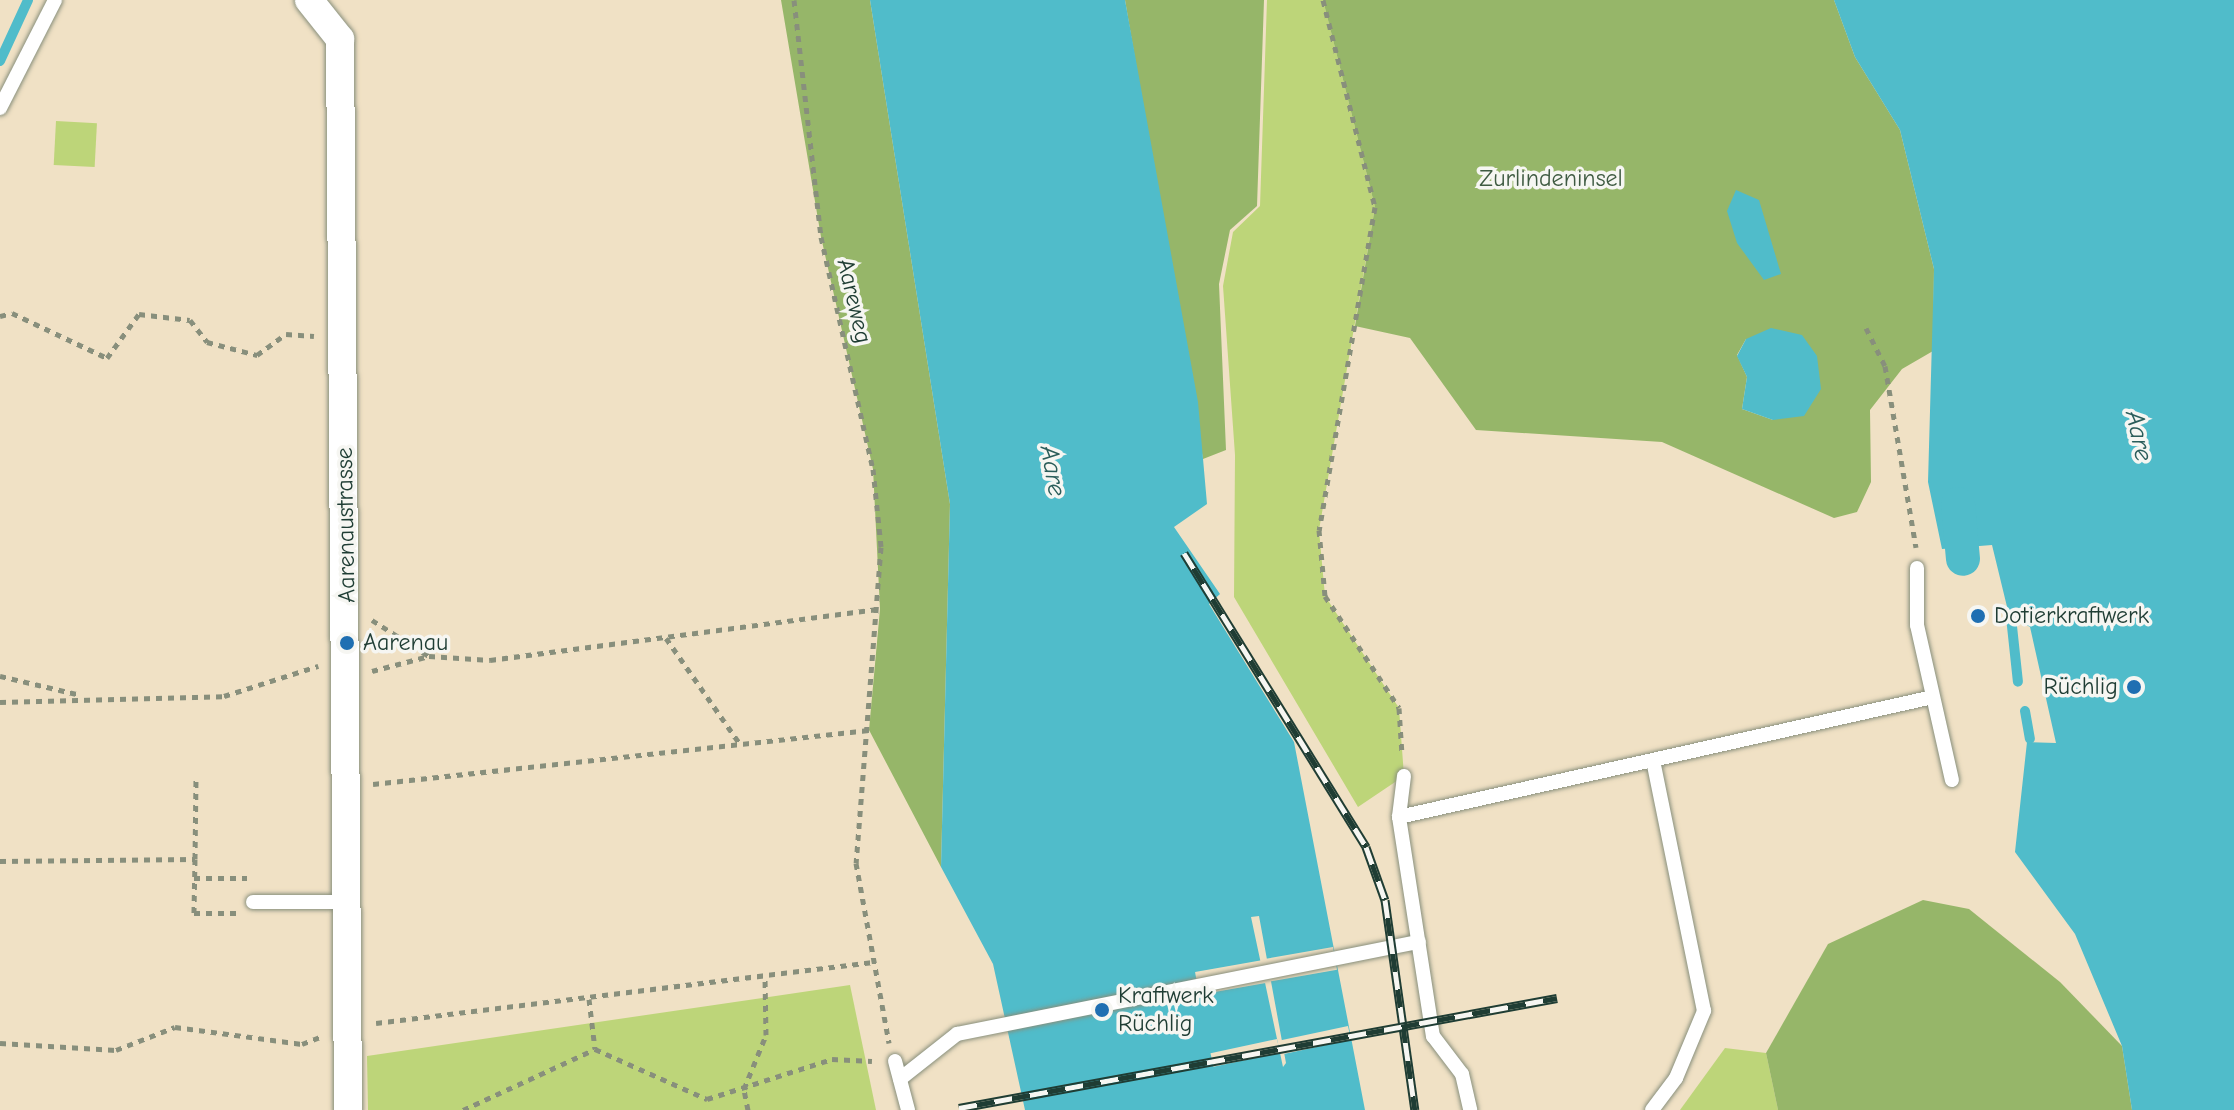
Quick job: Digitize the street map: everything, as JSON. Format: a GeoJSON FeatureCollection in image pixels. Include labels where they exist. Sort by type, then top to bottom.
{"type":"FeatureCollection","features":[{"type":"Feature","properties":{"kind":"street","name":"Aarenaustrasse"},"geometry":{"type":"LineString","coordinates":[[309,0],[340,39],[348,678],[348,1110]]}},
{"type":"Feature","properties":{"kind":"lane"},"geometry":{"type":"LineString","coordinates":[[0,108],[55,0]]}},
{"type":"Feature","properties":{"kind":"lane"},"geometry":{"type":"LineString","coordinates":[[1917,568],[1917,625],[1952,780]]}},
{"type":"Feature","properties":{"kind":"lane"},"geometry":{"type":"LineString","coordinates":[[1399,817],[1933,697]]}},
{"type":"Feature","properties":{"kind":"lane"},"geometry":{"type":"LineString","coordinates":[[1652,1110],[1676,1078],[1704,1011],[1653,760]]}},
{"type":"Feature","properties":{"kind":"lane"},"geometry":{"type":"LineString","coordinates":[[1404,776],[1399,817],[1433,1036],[1462,1074],[1470,1110]]}},
{"type":"Feature","properties":{"kind":"lane"},"geometry":{"type":"LineString","coordinates":[[253,902],[348,902]]}},
{"type":"Feature","properties":{"kind":"lane"},"geometry":{"type":"LineString","coordinates":[[900,1079],[957,1034],[1196,983],[1419,942]]}},
{"type":"Feature","properties":{"kind":"lane"},"geometry":{"type":"LineString","coordinates":[[895,1061],[908,1110]]}},
{"type":"Feature","properties":{"kind":"path","name":"Aareweg"},"geometry":{"type":"LineString","coordinates":[[794,0],[821,237],[873,469],[880,609],[856,863],[871,962],[895,1061]]}},
{"type":"Feature","properties":{"kind":"path"},"geometry":{"type":"LineString","coordinates":[[1323,0],[1375,207],[1319,530],[1325,596],[1399,708],[1404,776]]}},
{"type":"Feature","properties":{"kind":"path"},"geometry":{"type":"LineString","coordinates":[[0,316],[12,313],[107,358],[139,314],[190,320],[207,342],[257,355],[286,334],[344,339]]}},
{"type":"Feature","properties":{"kind":"path"},"geometry":{"type":"LineString","coordinates":[[1866,328],[1885,366],[1917,568]]}},
{"type":"Feature","properties":{"kind":"path"},"geometry":{"type":"LineString","coordinates":[[0,702],[224,696],[327,665],[348,678],[398,669],[429,656],[490,660],[880,609]]}},
{"type":"Feature","properties":{"kind":"path"},"geometry":{"type":"LineString","coordinates":[[347,617],[381,621],[429,656]]}},
{"type":"Feature","properties":{"kind":"path"},"geometry":{"type":"LineString","coordinates":[[666,638],[740,744]]}},
{"type":"Feature","properties":{"kind":"path"},"geometry":{"type":"LineString","coordinates":[[0,676],[91,698]]}},
{"type":"Feature","properties":{"kind":"path"},"geometry":{"type":"LineString","coordinates":[[347,787],[869,730]]}},
{"type":"Feature","properties":{"kind":"path"},"geometry":{"type":"LineString","coordinates":[[196,777],[194,913],[240,913]]}},
{"type":"Feature","properties":{"kind":"path"},"geometry":{"type":"LineString","coordinates":[[0,861],[195,859]]}},
{"type":"Feature","properties":{"kind":"path"},"geometry":{"type":"LineString","coordinates":[[0,1043],[116,1050],[175,1027],[302,1044],[349,1026],[765,979],[871,962]]}},
{"type":"Feature","properties":{"kind":"path"},"geometry":{"type":"LineString","coordinates":[[748,1110],[744,1089],[766,1035],[765,979]]}},
{"type":"Feature","properties":{"kind":"path"},"geometry":{"type":"LineString","coordinates":[[589,999],[595,1049]]}},
{"type":"Feature","properties":{"kind":"path"},"geometry":{"type":"LineString","coordinates":[[463,1110],[595,1049],[707,1099],[832,1059],[895,1061]]}},
{"type":"Feature","properties":{"kind":"green space"},"geometry":{"type":"Polygon","coordinates":[[[781,0],[870,0],[950,504],[941,867],[869,730],[880,609],[873,469],[821,237],[781,0]]]}},
{"type":"Feature","properties":{"kind":"green space"},"geometry":{"type":"Polygon","coordinates":[[[1125,0],[1264,0],[1257,206],[1230,230],[1219,284],[1226,450],[1203,459],[1125,0]]]}},
{"type":"Feature","properties":{"kind":"green space"},"geometry":{"type":"Polygon","coordinates":[[[1267,0],[1323,0],[1375,207],[1319,530],[1325,596],[1399,708],[1404,776],[1358,807],[1234,597],[1235,455],[1223,286],[1233,232],[1260,206],[1267,0]]]}},
{"type":"Feature","properties":{"kind":"green space","name":"Zurlindeninsel"},"geometry":{"type":"Polygon","coordinates":[[[1323,0],[1834,0],[1855,57],[1900,130],[1934,269],[1933,351],[1902,369],[1870,410],[1871,482],[1857,512],[1834,518],[1662,442],[1476,430],[1410,338],[1355,326],[1375,207],[1323,0]],[[1746,339],[1737,355],[1747,377],[1742,409],[1773,420],[1746,339]]]}},
{"type":"Feature","properties":{"kind":"green space"},"geometry":{"type":"Polygon","coordinates":[[[56,121],[97,123],[95,167],[54,165],[56,121]]]}},
{"type":"Feature","properties":{"kind":"green space"},"geometry":{"type":"Polygon","coordinates":[[[1923,900],[1969,909],[2060,982],[2122,1046],[2132,1110],[1778,1110],[1766,1053],[1828,944],[1923,900]]]}},
{"type":"Feature","properties":{"kind":"green space"},"geometry":{"type":"Polygon","coordinates":[[[850,985],[876,1110],[368,1110],[367,1056],[850,985]]]}},
{"type":"Feature","properties":{"kind":"green space"},"geometry":{"type":"Polygon","coordinates":[[[1725,1048],[1766,1053],[1778,1110],[1680,1110],[1725,1048]]]}},
{"type":"Feature","properties":{"kind":"water","name":"Aare"},"geometry":{"type":"Polygon","coordinates":[[[870,0],[1125,0],[1198,402],[1207,504],[1174,527],[1220,594],[1209,604],[1294,742],[1365,1110],[1025,1110],[993,964],[941,867],[950,504],[870,0]],[[1259,916],[1251,917],[1283,1067],[1286,1063],[1259,916]]]}},
{"type":"Feature","properties":{"kind":"water","name":"Aare"},"geometry":{"type":"Polygon","coordinates":[[[1834,0],[2234,0],[2234,1110],[2132,1110],[2122,1046],[2075,934],[2015,852],[2027,742],[2056,743],[2030,627],[2009,615],[1992,545],[1942,549],[1928,482],[1934,269],[1900,130],[1855,57],[1834,0]]]}},
{"type":"Feature","properties":{"kind":"water"},"geometry":{"type":"Polygon","coordinates":[[[1736,190],[1759,200],[1781,274],[1764,280],[1737,243],[1727,211],[1736,190]]]}},
{"type":"Feature","properties":{"kind":"water"},"geometry":{"type":"Polygon","coordinates":[[[1771,328],[1802,335],[1817,356],[1821,389],[1804,416],[1773,420],[1742,409],[1747,377],[1737,356],[1746,339],[1771,328]]]}},
{"type":"Feature","properties":{"kind":"pier"},"geometry":{"type":"Polygon","coordinates":[[[1333,947],[1337,970],[1267,982],[1263,959],[1333,947]]]}},
{"type":"Feature","properties":{"kind":"pier"},"geometry":{"type":"Polygon","coordinates":[[[1263,960],[1267,983],[1199,995],[1195,972],[1263,960]]]}},
{"type":"Feature","properties":{"kind":"pier"},"geometry":{"type":"Polygon","coordinates":[[[1348,1026],[1351,1040],[1281,1054],[1279,1041],[1348,1026]]]}},
{"type":"Feature","properties":{"kind":"pier"},"geometry":{"type":"Polygon","coordinates":[[[1277,1039],[1280,1053],[1213,1067],[1210,1053],[1277,1039]]]}},
{"type":"Feature","properties":{"kind":"waterway"},"geometry":{"type":"LineString","coordinates":[[0,61],[28,0]]}},
{"type":"Feature","properties":{"kind":"waterway"},"geometry":{"type":"LineString","coordinates":[[1958,504],[1963,559]]}},
{"type":"Feature","properties":{"kind":"waterway"},"geometry":{"type":"LineString","coordinates":[[2011,617],[2018,682]]}},
{"type":"Feature","properties":{"kind":"waterway"},"geometry":{"type":"LineString","coordinates":[[2025,711],[2030,739]]}},
{"type":"Feature","properties":{"kind":"railway"},"geometry":{"type":"LineString","coordinates":[[1184,553],[1366,847],[1385,900],[1415,1110]]}},
{"type":"Feature","properties":{"kind":"railway"},"geometry":{"type":"LineString","coordinates":[[959,1108],[1557,998]]}},
{"type":"Feature","properties":{"kind":"place","name":"Dotierkraftwerk"},"geometry":{"type":"Point","coordinates":[1978,616]}},
{"type":"Feature","properties":{"kind":"place","name":"Aarenau"},"geometry":{"type":"Point","coordinates":[347,643]}},
{"type":"Feature","properties":{"kind":"place","name":"Rüchlig"},"geometry":{"type":"Point","coordinates":[2134,687]}},
{"type":"Feature","properties":{"kind":"place","name":"Kraftwerk Rüchlig"},"geometry":{"type":"Point","coordinates":[1102,1010]}}]}
